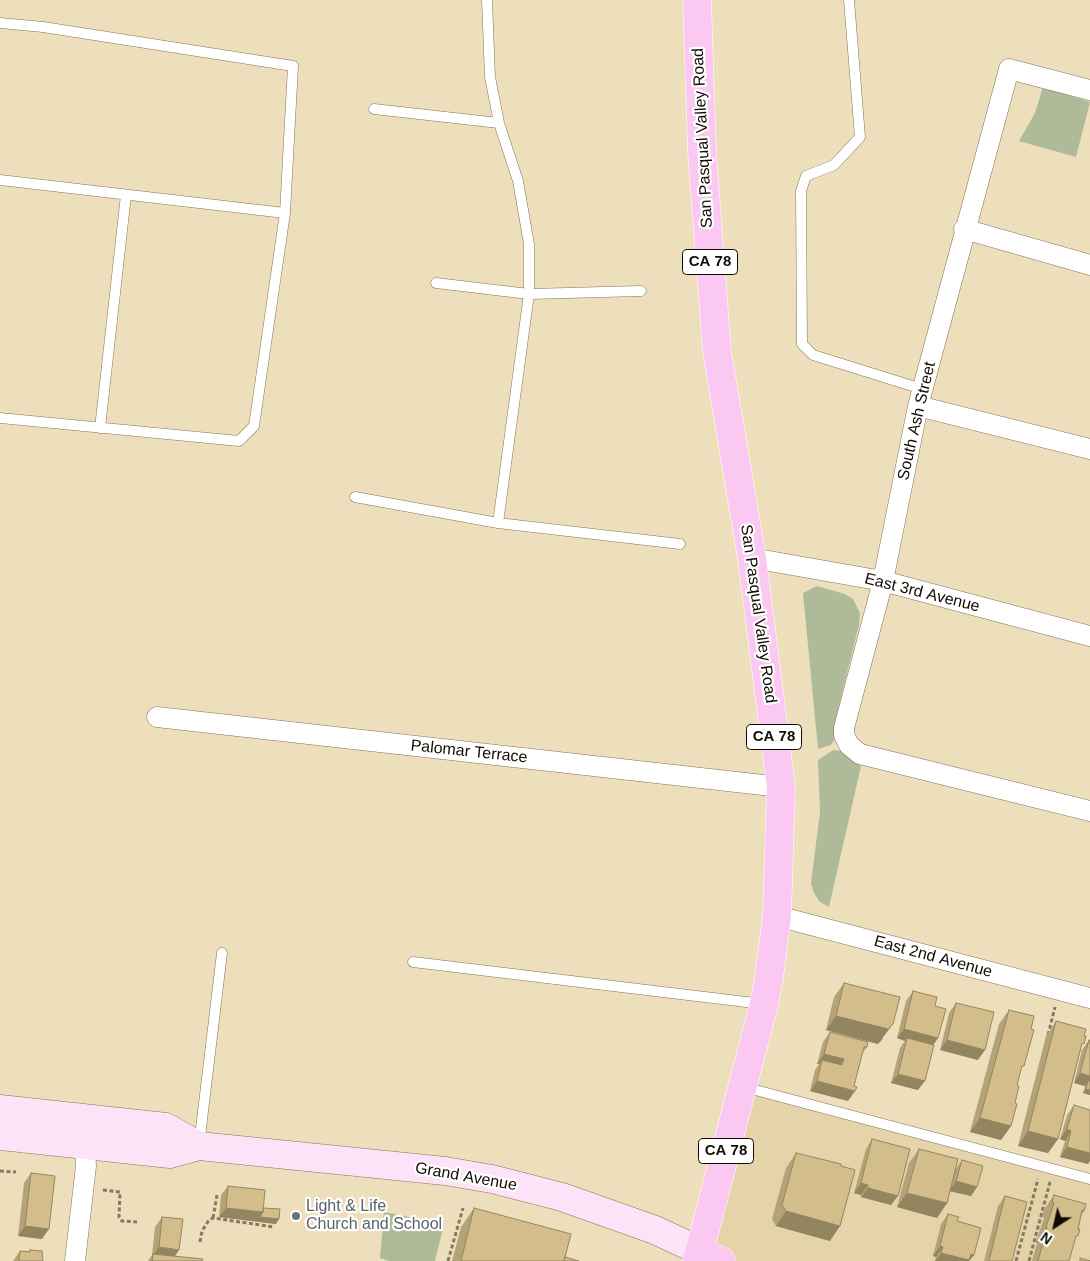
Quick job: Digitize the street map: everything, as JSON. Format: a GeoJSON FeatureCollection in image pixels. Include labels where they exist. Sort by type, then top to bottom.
{"type":"FeatureCollection","features":[{"type":"Feature","properties":{"kind":"main road","name":"San Pasqual Valley Road"},"geometry":{"type":"LineString","coordinates":[[697,0],[702,152],[717,352],[752,558],[781,787],[776,916],[764,1004],[743,1087],[706,1258]]}},
{"type":"Feature","properties":{"kind":"main road","name":"Grand Avenue"},"geometry":{"type":"LineString","coordinates":[[0,1109],[166,1126],[199,1146]]}},
{"type":"Feature","properties":{"kind":"main road","name":"Grand Avenue"},"geometry":{"type":"LineString","coordinates":[[0,1136],[170,1154],[199,1146],[445,1171],[492,1179],[562,1197],[655,1230],[706,1258]]}},
{"type":"Feature","properties":{"kind":"street","name":"South Ash Street"},"geometry":{"type":"LineString","coordinates":[[1090,90],[1009,69],[964,229],[920,398],[883,581],[844,728],[844,735],[849,745],[860,754],[1090,812]]}},
{"type":"Feature","properties":{"kind":"street"},"geometry":{"type":"LineString","coordinates":[[964,229],[1090,265]]}},
{"type":"Feature","properties":{"kind":"street"},"geometry":{"type":"LineString","coordinates":[[920,398],[1090,449]]}},
{"type":"Feature","properties":{"kind":"street","name":"East 3rd Avenue"},"geometry":{"type":"LineString","coordinates":[[752,558],[883,581],[1090,636]]}},
{"type":"Feature","properties":{"kind":"street","name":"Palomar Terrace"},"geometry":{"type":"LineString","coordinates":[[157,717],[781,787]]}},
{"type":"Feature","properties":{"kind":"street","name":"East 2nd Avenue"},"geometry":{"type":"LineString","coordinates":[[776,916],[1090,998]]}},
{"type":"Feature","properties":{"kind":"street"},"geometry":{"type":"LineString","coordinates":[[75,1261],[86,1166],[84,1145]]}},
{"type":"Feature","properties":{"kind":"lane"},"geometry":{"type":"LineString","coordinates":[[487,0],[490,77],[499,123],[518,181],[529,244],[529,294],[498,523]]}},
{"type":"Feature","properties":{"kind":"lane"},"geometry":{"type":"LineString","coordinates":[[849,0],[860,136],[834,165],[806,176],[801,191],[802,344],[813,355],[895,381],[920,398]]}},
{"type":"Feature","properties":{"kind":"lane"},"geometry":{"type":"LineString","coordinates":[[0,22],[293,66],[285,213],[254,426],[239,440],[0,418]]}},
{"type":"Feature","properties":{"kind":"lane"},"geometry":{"type":"LineString","coordinates":[[374,109],[499,123]]}},
{"type":"Feature","properties":{"kind":"lane"},"geometry":{"type":"LineString","coordinates":[[0,180],[285,213]]}},
{"type":"Feature","properties":{"kind":"lane"},"geometry":{"type":"LineString","coordinates":[[100,428],[126,195]]}},
{"type":"Feature","properties":{"kind":"lane"},"geometry":{"type":"LineString","coordinates":[[436,283],[529,294],[641,292]]}},
{"type":"Feature","properties":{"kind":"lane"},"geometry":{"type":"LineString","coordinates":[[355,497],[498,523],[680,544]]}},
{"type":"Feature","properties":{"kind":"lane"},"geometry":{"type":"LineString","coordinates":[[199,1146],[222,953]]}},
{"type":"Feature","properties":{"kind":"lane"},"geometry":{"type":"LineString","coordinates":[[413,962],[764,1004]]}},
{"type":"Feature","properties":{"kind":"lane"},"geometry":{"type":"LineString","coordinates":[[743,1087],[1090,1179]]}},
{"type":"Feature","properties":{"kind":"path"},"geometry":{"type":"LineString","coordinates":[[1048,1035],[1055,1007]]}},
{"type":"Feature","properties":{"kind":"path"},"geometry":{"type":"LineString","coordinates":[[1016,1261],[1041,1165]]}},
{"type":"Feature","properties":{"kind":"path"},"geometry":{"type":"LineString","coordinates":[[1029,1261],[1053,1169]]}},
{"type":"Feature","properties":{"kind":"path"},"geometry":{"type":"LineString","coordinates":[[0,1171],[16,1172]]}},
{"type":"Feature","properties":{"kind":"path"},"geometry":{"type":"LineString","coordinates":[[102,1190],[120,1192],[118,1217],[122,1221],[137,1222]]}},
{"type":"Feature","properties":{"kind":"path"},"geometry":{"type":"LineString","coordinates":[[200,1242],[202,1231],[213,1218],[217,1195]]}},
{"type":"Feature","properties":{"kind":"path"},"geometry":{"type":"LineString","coordinates":[[448,1261],[464,1208]]}},
{"type":"Feature","properties":{"kind":"path"},"geometry":{"type":"LineString","coordinates":[[213,1218],[274,1226]]}},
{"type":"Feature","properties":{"kind":"path"},"geometry":{"type":"LineString","coordinates":[[1013,1242],[1021,1244]]}},
{"type":"Feature","properties":{"kind":"shaded area"},"geometry":{"type":"Polygon","coordinates":[[[743,1087],[1090,1179],[1090,1261],[698,1261],[743,1087]]]}},
{"type":"Feature","properties":{"kind":"green space"},"geometry":{"type":"Polygon","coordinates":[[[1043,87],[1090,102],[1076,157],[1019,141],[1035,113],[1043,87]]]}},
{"type":"Feature","properties":{"kind":"green space"},"geometry":{"type":"Polygon","coordinates":[[[817,586],[845,594],[853,599],[860,613],[859,625],[835,721],[835,739],[831,745],[818,749],[803,593],[817,586]]]}},
{"type":"Feature","properties":{"kind":"green space"},"geometry":{"type":"Polygon","coordinates":[[[833,750],[841,751],[861,766],[829,907],[820,902],[814,893],[811,883],[820,812],[818,760],[833,750]]]}},
{"type":"Feature","properties":{"kind":"green space"},"geometry":{"type":"Polygon","coordinates":[[[384,1212],[444,1224],[435,1261],[389,1261],[380,1258],[384,1212]]]}},
{"type":"Feature","properties":{"kind":"building"},"geometry":{"type":"Polygon","coordinates":[[[844,983],[900,997],[893,1024],[888,1029],[836,1016],[844,983]]]}},
{"type":"Feature","properties":{"kind":"building"},"geometry":{"type":"Polygon","coordinates":[[[913,991],[937,997],[935,1006],[946,1009],[938,1038],[904,1029],[913,991]]]}},
{"type":"Feature","properties":{"kind":"building"},"geometry":{"type":"Polygon","coordinates":[[[956,1003],[994,1012],[985,1050],[947,1040],[956,1003]]]}},
{"type":"Feature","properties":{"kind":"building"},"geometry":{"type":"Polygon","coordinates":[[[1009,1010],[1034,1016],[1031,1029],[1034,1030],[1017,1085],[1019,1086],[1015,1103],[1017,1104],[1011,1126],[980,1118],[1009,1010]]]}},
{"type":"Feature","properties":{"kind":"building"},"geometry":{"type":"Polygon","coordinates":[[[1056,1021],[1086,1029],[1084,1044],[1082,1043],[1058,1139],[1028,1131],[1056,1021]]]}},
{"type":"Feature","properties":{"kind":"building"},"geometry":{"type":"Polygon","coordinates":[[[830,1032],[868,1042],[867,1047],[864,1047],[854,1086],[857,1087],[855,1091],[817,1081],[822,1060],[842,1065],[844,1059],[824,1054],[830,1032]]]}},
{"type":"Feature","properties":{"kind":"building"},"geometry":{"type":"Polygon","coordinates":[[[907,1038],[934,1045],[925,1081],[898,1074],[907,1038]]]}},
{"type":"Feature","properties":{"kind":"building"},"geometry":{"type":"Polygon","coordinates":[[[1090,1041],[1090,1076],[1080,1073],[1090,1041]]]}},
{"type":"Feature","properties":{"kind":"building"},"geometry":{"type":"Polygon","coordinates":[[[1088,1081],[1090,1081],[1090,1090],[1086,1089],[1088,1081]]]}},
{"type":"Feature","properties":{"kind":"building"},"geometry":{"type":"Polygon","coordinates":[[[1074,1105],[1090,1110],[1090,1153],[1067,1147],[1071,1131],[1067,1129],[1074,1105]]]}},
{"type":"Feature","properties":{"kind":"building"},"geometry":{"type":"Polygon","coordinates":[[[872,1139],[910,1149],[898,1196],[868,1188],[868,1185],[861,1183],[872,1139]]]}},
{"type":"Feature","properties":{"kind":"building"},"geometry":{"type":"Polygon","coordinates":[[[919,1149],[958,1159],[947,1203],[907,1193],[919,1149]]]}},
{"type":"Feature","properties":{"kind":"building"},"geometry":{"type":"Polygon","coordinates":[[[796,1153],[841,1164],[841,1166],[855,1170],[840,1226],[786,1211],[782,1205],[796,1153]]]}},
{"type":"Feature","properties":{"kind":"building"},"geometry":{"type":"Polygon","coordinates":[[[962,1160],[983,1166],[977,1187],[956,1181],[962,1160]]]}},
{"type":"Feature","properties":{"kind":"building"},"geometry":{"type":"Polygon","coordinates":[[[31,1173],[55,1176],[49,1229],[25,1226],[31,1173]]]}},
{"type":"Feature","properties":{"kind":"building"},"geometry":{"type":"Polygon","coordinates":[[[228,1186],[265,1190],[263,1212],[226,1208],[228,1186]]]}},
{"type":"Feature","properties":{"kind":"building"},"geometry":{"type":"Polygon","coordinates":[[[1054,1195],[1086,1204],[1084,1211],[1082,1210],[1078,1229],[1080,1229],[1078,1236],[1076,1236],[1069,1261],[1038,1261],[1054,1203],[1052,1202],[1054,1195]]]}},
{"type":"Feature","properties":{"kind":"building"},"geometry":{"type":"Polygon","coordinates":[[[1005,1196],[1027,1202],[1012,1261],[989,1261],[1005,1196]]]}},
{"type":"Feature","properties":{"kind":"building"},"geometry":{"type":"Polygon","coordinates":[[[263,1208],[280,1209],[279,1219],[260,1217],[263,1208]]]}},
{"type":"Feature","properties":{"kind":"building"},"geometry":{"type":"Polygon","coordinates":[[[474,1208],[571,1234],[564,1261],[461,1261],[474,1208]]]}},
{"type":"Feature","properties":{"kind":"building"},"geometry":{"type":"Polygon","coordinates":[[[948,1214],[959,1217],[957,1221],[981,1228],[974,1255],[971,1254],[969,1260],[941,1253],[943,1247],[940,1246],[948,1214]]]}},
{"type":"Feature","properties":{"kind":"building"},"geometry":{"type":"Polygon","coordinates":[[[162,1217],[183,1219],[179,1250],[159,1247],[162,1217]]]}},
{"type":"Feature","properties":{"kind":"building"},"geometry":{"type":"Polygon","coordinates":[[[30,1250],[42,1251],[43,1261],[19,1261],[20,1251],[30,1252],[30,1250]]]}},
{"type":"Feature","properties":{"kind":"building"},"geometry":{"type":"Polygon","coordinates":[[[153,1254],[203,1259],[202,1261],[152,1261],[153,1254]]]}},
{"type":"Feature","properties":{"kind":"building"},"geometry":{"type":"Polygon","coordinates":[[[565,1257],[579,1261],[564,1261],[565,1257]]]}},
{"type":"Feature","properties":{"kind":"place","name":"Light & Life Church and School"},"geometry":{"type":"Point","coordinates":[296,1216]}}]}
